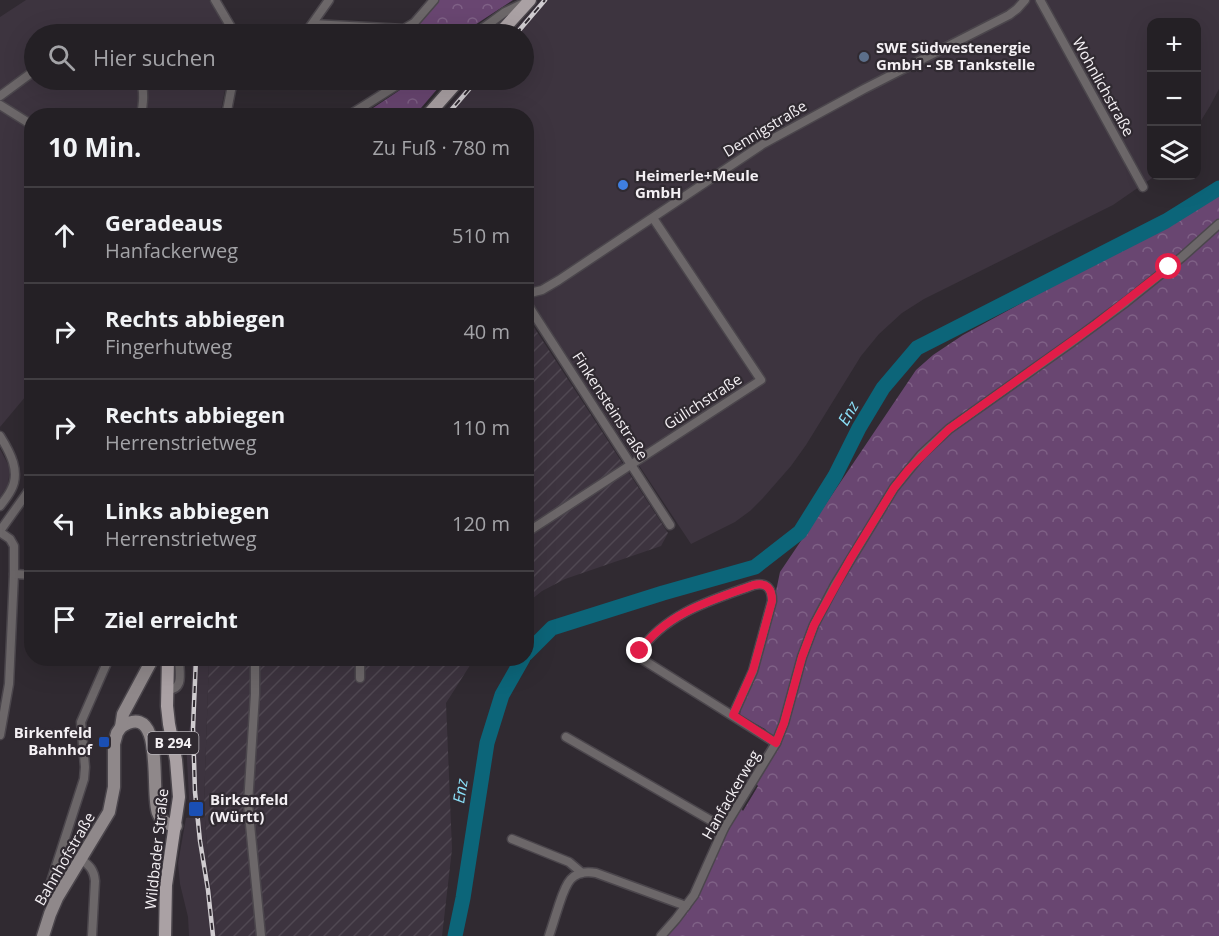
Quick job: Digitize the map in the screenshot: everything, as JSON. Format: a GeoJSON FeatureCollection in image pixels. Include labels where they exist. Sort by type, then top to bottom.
{"type":"FeatureCollection","features":[{"type":"Feature","properties":{"kind":"main road"},"geometry":{"type":"LineString","coordinates":[[507,24],[530,0]]}},
{"type":"Feature","properties":{"kind":"main road"},"geometry":{"type":"LineString","coordinates":[[434,108],[450,90]]}},
{"type":"Feature","properties":{"kind":"main road","name":"Bahnhofstraße"},"geometry":{"type":"LineString","coordinates":[[43,936],[57,898],[109,812],[114,787],[114,744],[117,733],[121,727],[123,714],[149,666]]}},
{"type":"Feature","properties":{"kind":"main road","name":"Wildbader Straße"},"geometry":{"type":"LineString","coordinates":[[165,936],[166,885],[179,797],[179,780],[169,724],[168,666]]}},
{"type":"Feature","properties":{"kind":"main road"},"geometry":{"type":"LineString","coordinates":[[121,727],[128,723],[139,722],[150,732],[158,814],[164,822],[176,826]]}},
{"type":"Feature","properties":{"kind":"street"},"geometry":{"type":"LineString","coordinates":[[215,0],[229,24]]}},
{"type":"Feature","properties":{"kind":"street"},"geometry":{"type":"LineString","coordinates":[[313,24],[329,0]]}},
{"type":"Feature","properties":{"kind":"street"},"geometry":{"type":"LineString","coordinates":[[412,24],[435,0]]}},
{"type":"Feature","properties":{"kind":"street"},"geometry":{"type":"LineString","coordinates":[[490,24],[505,12],[530,0]]}},
{"type":"Feature","properties":{"kind":"street","name":"Dennigstraße"},"geometry":{"type":"LineString","coordinates":[[534,292],[559,280],[763,144],[864,89],[1009,15],[1025,0]]}},
{"type":"Feature","properties":{"kind":"street","name":"Wohnlichstraße"},"geometry":{"type":"LineString","coordinates":[[1040,0],[1143,187]]}},
{"type":"Feature","properties":{"kind":"street"},"geometry":{"type":"LineString","coordinates":[[0,96],[24,78]]}},
{"type":"Feature","properties":{"kind":"street"},"geometry":{"type":"LineString","coordinates":[[142,90],[142,108]]}},
{"type":"Feature","properties":{"kind":"street"},"geometry":{"type":"LineString","coordinates":[[228,108],[231,90]]}},
{"type":"Feature","properties":{"kind":"street"},"geometry":{"type":"LineString","coordinates":[[361,108],[389,90]]}},
{"type":"Feature","properties":{"kind":"street"},"geometry":{"type":"LineString","coordinates":[[0,105],[24,120]]}},
{"type":"Feature","properties":{"kind":"street","name":"Gülichstraße"},"geometry":{"type":"LineString","coordinates":[[534,528],[761,380],[653,218]]}},
{"type":"Feature","properties":{"kind":"street","name":"Hanfackerweg"},"geometry":{"type":"LineString","coordinates":[[661,936],[694,895],[724,828],[776,743],[814,625],[851,558],[894,488],[909,469],[949,429],[1126,302],[1219,224]]}},
{"type":"Feature","properties":{"kind":"street","name":"Finkensteinstraße"},"geometry":{"type":"LineString","coordinates":[[534,314],[670,525]]}},
{"type":"Feature","properties":{"kind":"street"},"geometry":{"type":"LineString","coordinates":[[0,436],[14,465],[15,482],[0,506]]}},
{"type":"Feature","properties":{"kind":"street"},"geometry":{"type":"LineString","coordinates":[[0,735],[9,684],[14,546],[10,539],[0,532],[24,498]]}},
{"type":"Feature","properties":{"kind":"street"},"geometry":{"type":"LineString","coordinates":[[14,574],[24,575]]}},
{"type":"Feature","properties":{"kind":"street"},"geometry":{"type":"LineString","coordinates":[[733,715],[753,670],[772,601],[771,592],[767,586],[760,584],[685,612],[656,632],[638,654],[776,743]]}},
{"type":"Feature","properties":{"kind":"street"},"geometry":{"type":"LineString","coordinates":[[57,898],[53,896],[49,888],[84,779],[81,722],[106,666]]}},
{"type":"Feature","properties":{"kind":"street"},"geometry":{"type":"LineString","coordinates":[[167,690],[177,688],[180,683],[180,666]]}},
{"type":"Feature","properties":{"kind":"street"},"geometry":{"type":"LineString","coordinates":[[255,666],[248,804],[261,936]]}},
{"type":"Feature","properties":{"kind":"street"},"geometry":{"type":"LineString","coordinates":[[360,666],[360,678]]}},
{"type":"Feature","properties":{"kind":"street"},"geometry":{"type":"LineString","coordinates":[[566,737],[724,828]]}},
{"type":"Feature","properties":{"kind":"street"},"geometry":{"type":"LineString","coordinates":[[512,839],[569,862],[582,873]]}},
{"type":"Feature","properties":{"kind":"street"},"geometry":{"type":"LineString","coordinates":[[81,859],[94,872],[92,936]]}},
{"type":"Feature","properties":{"kind":"street"},"geometry":{"type":"LineString","coordinates":[[549,936],[564,888],[573,877],[582,873],[596,873],[686,906]]}},
{"type":"Feature","properties":{"kind":"shaded area"},"geometry":{"type":"Polygon","coordinates":[[[26,0],[209,0],[225,24],[24,24],[24,90],[225,90],[221,108],[24,108],[24,398],[0,427],[0,17],[26,0]]]}},
{"type":"Feature","properties":{"kind":"shaded area"},"geometry":{"type":"Polygon","coordinates":[[[541,0],[1219,0],[1219,89],[1201,121],[1201,18],[1147,18],[1147,180],[1149,180],[1113,205],[924,299],[902,313],[879,334],[861,356],[806,445],[763,498],[735,522],[691,544],[534,307],[534,108],[448,108],[463,90],[534,90],[534,24],[520,24],[541,0]]]}},
{"type":"Feature","properties":{"kind":"shaded area"},"geometry":{"type":"Polygon","coordinates":[[[534,327],[668,533],[661,546],[565,579],[534,597],[534,327]]]}},
{"type":"Feature","properties":{"kind":"shaded area"},"geometry":{"type":"Polygon","coordinates":[[[0,449],[10,468],[8,485],[0,497],[0,449]]]}},
{"type":"Feature","properties":{"kind":"shaded area"},"geometry":{"type":"Polygon","coordinates":[[[192,666],[209,666],[204,805],[209,875],[218,936],[189,936],[188,917],[180,884],[178,863],[186,818],[190,817],[186,741],[190,726],[192,666]]]}},
{"type":"Feature","properties":{"kind":"shaded area"},"geometry":{"type":"Polygon","coordinates":[[[209,666],[470,666],[446,703],[452,849],[442,936],[218,936],[209,875],[204,805],[209,666]]]}},
{"type":"Feature","properties":{"kind":"green space"},"geometry":{"type":"Polygon","coordinates":[[[438,0],[513,0],[476,24],[415,24],[438,0]]]}},
{"type":"Feature","properties":{"kind":"green space"},"geometry":{"type":"Polygon","coordinates":[[[400,90],[436,90],[421,108],[373,108],[400,90]]]}},
{"type":"Feature","properties":{"kind":"green space"},"geometry":{"type":"Polygon","coordinates":[[[1219,191],[1219,936],[662,936],[689,910],[740,807],[743,811],[758,786],[755,782],[777,743],[765,729],[740,715],[780,572],[916,370],[933,355],[963,335],[1172,221],[1219,191]]]}},
{"type":"Feature","properties":{"kind":"waterway","name":"Enz"},"geometry":{"type":"LineString","coordinates":[[534,646],[552,628],[755,567],[800,532],[835,476],[859,428],[883,388],[917,348],[1166,221],[1219,188]]}},
{"type":"Feature","properties":{"kind":"waterway","name":"Enz"},"geometry":{"type":"LineString","coordinates":[[455,936],[487,743],[502,695],[518,666]]}},
{"type":"Feature","properties":{"kind":"railway"},"geometry":{"type":"LineString","coordinates":[[525,24],[545,0]]}},
{"type":"Feature","properties":{"kind":"railway"},"geometry":{"type":"LineString","coordinates":[[453,108],[468,90]]}},
{"type":"Feature","properties":{"kind":"railway"},"geometry":{"type":"LineString","coordinates":[[196,666],[193,728],[195,792],[213,936]]}},
{"type":"Feature","properties":{"kind":"place","name":"SWE Südwestenergie GmbH - SB Tankstelle"},"geometry":{"type":"Point","coordinates":[864,57]}},
{"type":"Feature","properties":{"kind":"place","name":"Heimerle+Meule GmbH"},"geometry":{"type":"Point","coordinates":[623,185]}},
{"type":"Feature","properties":{"kind":"place","name":"Birkenfeld Bahnhof"},"geometry":{"type":"Point","coordinates":[104,742]}},
{"type":"Feature","properties":{"kind":"place","name":"Birkenfeld (Württ)"},"geometry":{"type":"Point","coordinates":[196,809]}},
{"type":"Feature","properties":{"kind":"route"},"geometry":{"type":"LineString","coordinates":[[640,651],[656,632],[685,612],[754,585],[767,586],[771,592],[772,601],[753,670],[733,715],[776,743],[814,625],[851,558],[894,488],[909,469],[949,429],[1126,302],[1169,267]]}}]}
